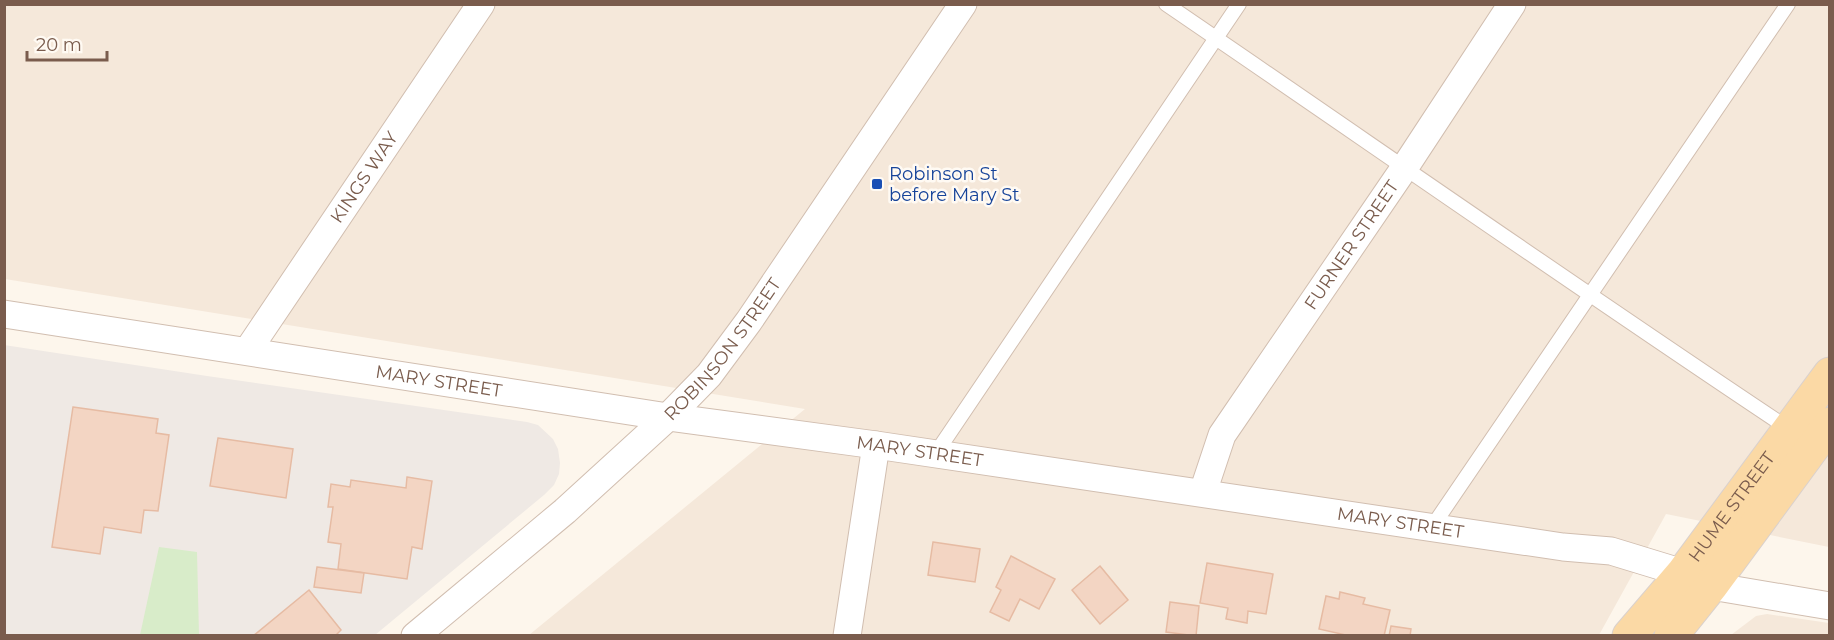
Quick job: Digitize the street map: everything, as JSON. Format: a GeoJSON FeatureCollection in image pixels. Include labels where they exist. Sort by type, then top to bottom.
{"type":"FeatureCollection","features":[{"type":"Feature","properties":{"kind":"main road","name":"HUME STREET"},"geometry":{"type":"LineString","coordinates":[[1671,636],[1697,579],[1789,429],[1830,374]]}},
{"type":"Feature","properties":{"kind":"main road","name":"HUME STREET"},"geometry":{"type":"LineString","coordinates":[[1629,636],[1697,579],[1830,424]]}},
{"type":"Feature","properties":{"kind":"street","name":"KINGS WAY"},"geometry":{"type":"LineString","coordinates":[[248,351],[481,4]]}},
{"type":"Feature","properties":{"kind":"street","name":"ROBINSON STREET"},"geometry":{"type":"LineString","coordinates":[[415,636],[565,511],[668,417],[709,375],[749,321],[963,4]]}},
{"type":"Feature","properties":{"kind":"street","name":"FURNER STREET"},"geometry":{"type":"LineString","coordinates":[[1203,492],[1222,435],[1405,167],[1512,4]]}},
{"type":"Feature","properties":{"kind":"street","name":"MARY STREET"},"geometry":{"type":"LineString","coordinates":[[4,314],[668,417],[936,453],[1563,547],[1611,551],[1697,579],[1830,606]]}},
{"type":"Feature","properties":{"kind":"street"},"geometry":{"type":"LineString","coordinates":[[847,636],[876,445]]}},
{"type":"Feature","properties":{"kind":"lane"},"geometry":{"type":"LineString","coordinates":[[1166,4],[1589,296],[1789,429]]}},
{"type":"Feature","properties":{"kind":"lane"},"geometry":{"type":"LineString","coordinates":[[936,453],[1239,4]]}},
{"type":"Feature","properties":{"kind":"lane"},"geometry":{"type":"LineString","coordinates":[[1432,527],[1788,4]]}},
{"type":"Feature","properties":{"kind":"shaded area"},"geometry":{"type":"Polygon","coordinates":[[[4,5],[1829,5],[1829,547],[1666,514],[1599,635],[529,635],[805,409],[5,279],[4,5]]]}},
{"type":"Feature","properties":{"kind":"shaded area"},"geometry":{"type":"Polygon","coordinates":[[[4,345],[527,422],[538,425],[553,439],[558,449],[559,474],[554,485],[544,495],[375,635],[5,635],[4,345]]]}},
{"type":"Feature","properties":{"kind":"shaded area"},"geometry":{"type":"Polygon","coordinates":[[[1767,614],[1829,623],[1829,635],[1731,635],[1756,616],[1767,614]]]}},
{"type":"Feature","properties":{"kind":"green space"},"geometry":{"type":"Polygon","coordinates":[[[159,547],[197,552],[199,635],[140,635],[159,547]]]}},
{"type":"Feature","properties":{"kind":"building"},"geometry":{"type":"Polygon","coordinates":[[[73,407],[158,419],[156,433],[169,435],[158,511],[144,510],[141,533],[104,527],[100,554],[52,547],[73,407]]]}},
{"type":"Feature","properties":{"kind":"building"},"geometry":{"type":"Polygon","coordinates":[[[218,438],[293,449],[286,498],[210,486],[218,438]]]}},
{"type":"Feature","properties":{"kind":"building"},"geometry":{"type":"Polygon","coordinates":[[[407,477],[432,481],[422,549],[412,547],[407,579],[338,569],[341,544],[328,542],[333,507],[328,507],[331,484],[350,487],[351,480],[406,488],[407,477]]]}},
{"type":"Feature","properties":{"kind":"building"},"geometry":{"type":"Polygon","coordinates":[[[933,542],[980,549],[975,582],[928,575],[933,542]]]}},
{"type":"Feature","properties":{"kind":"building"},"geometry":{"type":"Polygon","coordinates":[[[1011,556],[1055,579],[1039,609],[1020,599],[1009,621],[990,612],[1001,590],[996,587],[1011,556]]]}},
{"type":"Feature","properties":{"kind":"building"},"geometry":{"type":"Polygon","coordinates":[[[1207,563],[1273,574],[1266,614],[1248,611],[1247,623],[1226,619],[1228,608],[1200,603],[1207,563]]]}},
{"type":"Feature","properties":{"kind":"building"},"geometry":{"type":"Polygon","coordinates":[[[1100,566],[1128,600],[1100,624],[1072,590],[1100,566]]]}},
{"type":"Feature","properties":{"kind":"building"},"geometry":{"type":"Polygon","coordinates":[[[317,567],[364,573],[361,593],[314,587],[317,567]]]}},
{"type":"Feature","properties":{"kind":"building"},"geometry":{"type":"Polygon","coordinates":[[[309,590],[341,630],[335,636],[253,636],[309,590]]]}},
{"type":"Feature","properties":{"kind":"building"},"geometry":{"type":"Polygon","coordinates":[[[1340,592],[1365,598],[1363,604],[1390,610],[1384,636],[1350,636],[1319,629],[1326,596],[1339,599],[1340,592]]]}},
{"type":"Feature","properties":{"kind":"building"},"geometry":{"type":"Polygon","coordinates":[[[1170,602],[1199,606],[1196,636],[1166,632],[1170,602]]]}},
{"type":"Feature","properties":{"kind":"building"},"geometry":{"type":"Polygon","coordinates":[[[1391,626],[1411,629],[1410,636],[1389,636],[1391,626]]]}},
{"type":"Feature","properties":{"kind":"place","name":"Robinson St before Mary St"},"geometry":{"type":"Point","coordinates":[877,184]}}]}
